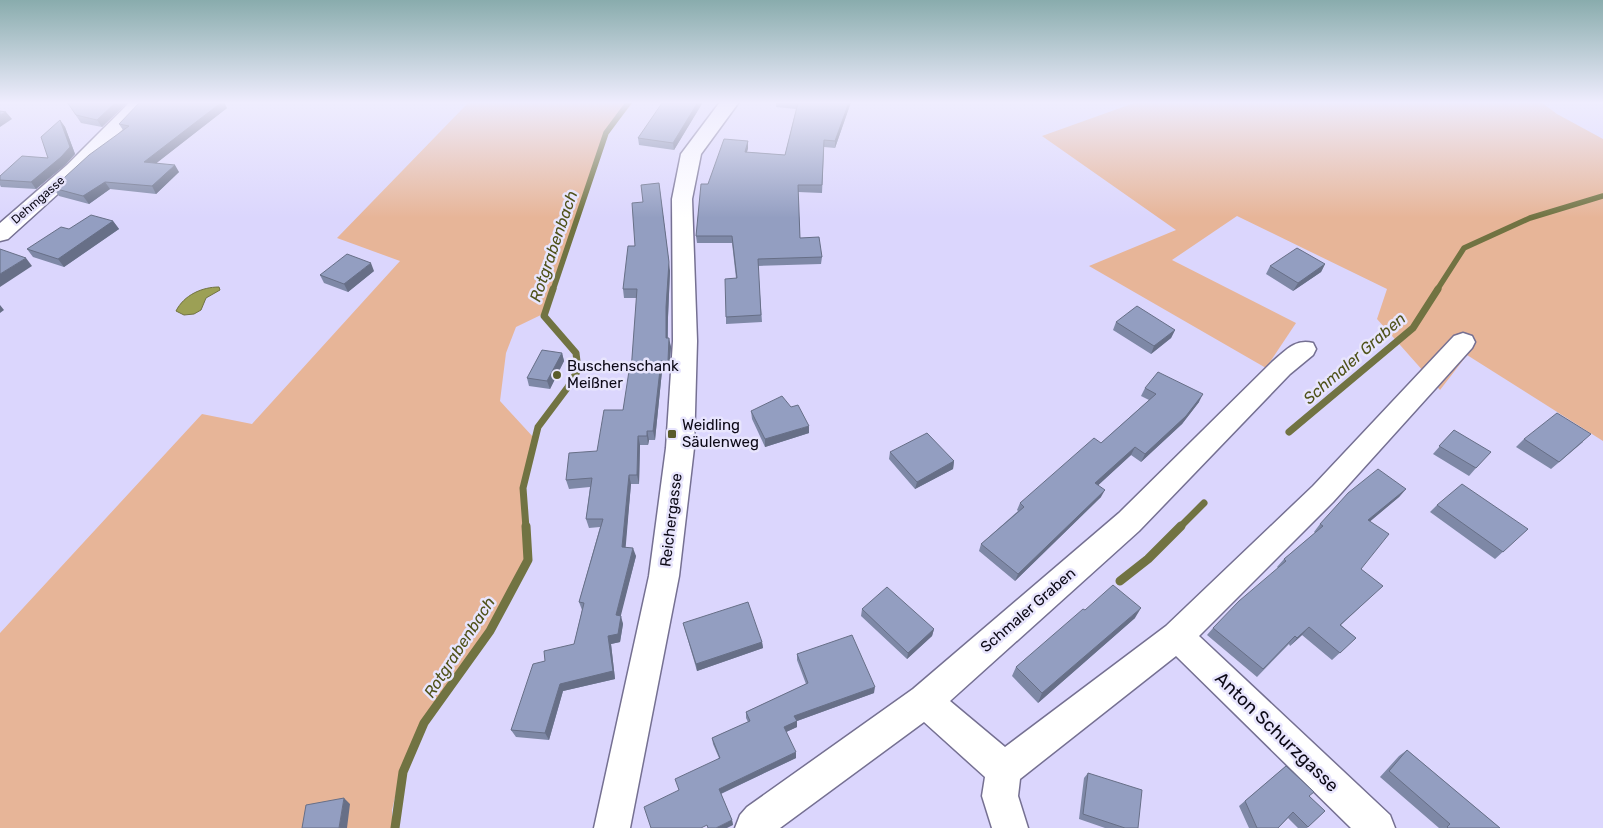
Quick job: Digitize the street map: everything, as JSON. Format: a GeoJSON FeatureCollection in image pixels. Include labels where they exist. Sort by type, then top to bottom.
{"type":"FeatureCollection","features":[{"type":"Feature","properties":{"kind":"street","name":"Dehmgasse"},"geometry":{"type":"LineString","coordinates":[[0,234],[74,168],[101,141]]}},
{"type":"Feature","properties":{"kind":"street","name":"Reichergasse"},"geometry":{"type":"LineString","coordinates":[[612,828],[664,576],[680,448],[686,341],[682,199],[692,154],[701,141]]}},
{"type":"Feature","properties":{"kind":"street"},"geometry":{"type":"LineString","coordinates":[[0,205],[30,207]]}},
{"type":"Feature","properties":{"kind":"street"},"geometry":{"type":"LineString","coordinates":[[1010,828],[1000,796],[1004,770],[1177,636],[1323,494],[1463,342]]}},
{"type":"Feature","properties":{"kind":"street","name":"Schmaler Graben"},"geometry":{"type":"LineString","coordinates":[[754,828],[760,820],[925,701],[1129,522],[1281,368],[1304,349]]}},
{"type":"Feature","properties":{"kind":"street","name":"Anton Schurzgasse"},"geometry":{"type":"LineString","coordinates":[[1177,636],[1377,828]]}},
{"type":"Feature","properties":{"kind":"street"},"geometry":{"type":"LineString","coordinates":[[925,701],[1004,770]]}},
{"type":"Feature","properties":{"kind":"shaded area"},"geometry":{"type":"Polygon","coordinates":[[[431,141],[603,141],[545,313],[516,327],[506,353],[500,401],[534,438],[521,491],[525,564],[482,645],[423,726],[399,780],[392,810],[392,828],[0,828],[0,633],[202,414],[252,424],[400,261],[337,238],[431,141]]]}},
{"type":"Feature","properties":{"kind":"shaded area"},"geometry":{"type":"Polygon","coordinates":[[[1049,141],[1603,141],[1603,441],[1467,355],[1440,390],[1377,319],[1387,289],[1237,216],[1172,260],[1296,323],[1266,368],[1089,266],[1176,230],[1049,141]]]}},
{"type":"Feature","properties":{"kind":"shaded area"},"geometry":{"type":"Polygon","coordinates":[[[219,287],[220,290],[206,298],[201,310],[194,314],[184,315],[176,311],[184,300],[194,293],[206,288],[219,287]]]}},
{"type":"Feature","properties":{"kind":"building"},"geometry":{"type":"Polygon","coordinates":[[[42,141],[68,141],[70,147],[31,182],[0,180],[0,176],[22,156],[48,158],[42,141]]]}},
{"type":"Feature","properties":{"kind":"building"},"geometry":{"type":"Polygon","coordinates":[[[109,141],[172,141],[144,162],[175,165],[152,186],[105,182],[83,196],[53,188],[89,155],[109,141]]]}},
{"type":"Feature","properties":{"kind":"building"},"geometry":{"type":"Polygon","coordinates":[[[656,141],[674,141],[673,143],[656,141]]]}},
{"type":"Feature","properties":{"kind":"building"},"geometry":{"type":"Polygon","coordinates":[[[723,141],[748,141],[745,152],[785,155],[789,141],[824,141],[822,185],[798,185],[800,238],[819,237],[822,257],[758,259],[761,315],[726,317],[725,279],[737,278],[732,236],[696,236],[701,184],[708,184],[723,141]]]}},
{"type":"Feature","properties":{"kind":"building"},"geometry":{"type":"Polygon","coordinates":[[[659,183],[669,262],[666,307],[666,338],[669,338],[668,361],[661,361],[653,431],[647,431],[647,436],[638,436],[637,475],[629,475],[622,547],[633,548],[616,615],[621,616],[618,634],[608,636],[613,671],[560,684],[545,733],[511,730],[533,664],[545,661],[544,651],[574,644],[584,603],[579,602],[603,519],[586,519],[592,478],[566,480],[569,453],[597,451],[604,410],[623,410],[629,371],[631,371],[637,289],[623,289],[628,246],[635,246],[632,203],[643,202],[641,185],[659,183]]]}},
{"type":"Feature","properties":{"kind":"building"},"geometry":{"type":"Polygon","coordinates":[[[91,215],[113,221],[58,259],[27,249],[61,227],[69,229],[91,215]]]}},
{"type":"Feature","properties":{"kind":"building"},"geometry":{"type":"Polygon","coordinates":[[[1297,248],[1325,264],[1298,283],[1270,266],[1297,248]]]}},
{"type":"Feature","properties":{"kind":"building"},"geometry":{"type":"Polygon","coordinates":[[[0,249],[26,258],[0,274],[0,249]]]}},
{"type":"Feature","properties":{"kind":"building"},"geometry":{"type":"Polygon","coordinates":[[[347,254],[371,263],[344,284],[320,275],[347,254]]]}},
{"type":"Feature","properties":{"kind":"building"},"geometry":{"type":"Polygon","coordinates":[[[1137,306],[1175,330],[1154,346],[1116,322],[1137,306]]]}},
{"type":"Feature","properties":{"kind":"building"},"geometry":{"type":"Polygon","coordinates":[[[542,350],[562,353],[547,381],[527,378],[542,350]]]}},
{"type":"Feature","properties":{"kind":"building"},"geometry":{"type":"Polygon","coordinates":[[[1158,372],[1203,394],[1186,416],[1145,454],[1135,447],[1095,483],[1105,490],[1018,574],[981,544],[1024,507],[1020,503],[1094,438],[1101,443],[1156,394],[1145,388],[1158,372]]]}},
{"type":"Feature","properties":{"kind":"building"},"geometry":{"type":"Polygon","coordinates":[[[782,396],[791,407],[798,405],[809,426],[765,439],[751,411],[782,396]]]}},
{"type":"Feature","properties":{"kind":"building"},"geometry":{"type":"Polygon","coordinates":[[[1557,413],[1591,434],[1559,462],[1524,439],[1557,413]]]}},
{"type":"Feature","properties":{"kind":"building"},"geometry":{"type":"Polygon","coordinates":[[[1454,430],[1491,452],[1476,468],[1439,446],[1454,430]]]}},
{"type":"Feature","properties":{"kind":"building"},"geometry":{"type":"Polygon","coordinates":[[[927,433],[954,461],[917,482],[890,452],[927,433]]]}},
{"type":"Feature","properties":{"kind":"building"},"geometry":{"type":"Polygon","coordinates":[[[1378,469],[1406,489],[1368,520],[1389,534],[1361,569],[1383,586],[1340,625],[1356,638],[1340,653],[1309,627],[1297,638],[1295,636],[1263,669],[1213,628],[1239,601],[1286,561],[1284,559],[1323,526],[1320,524],[1348,493],[1378,469]]]}},
{"type":"Feature","properties":{"kind":"building"},"geometry":{"type":"Polygon","coordinates":[[[1462,484],[1528,529],[1503,552],[1437,505],[1462,484]]]}},
{"type":"Feature","properties":{"kind":"building"},"geometry":{"type":"Polygon","coordinates":[[[1113,585],[1141,608],[1042,693],[1016,667],[1113,585]]]}},
{"type":"Feature","properties":{"kind":"building"},"geometry":{"type":"Polygon","coordinates":[[[887,587],[934,629],[908,653],[862,609],[887,587]]]}},
{"type":"Feature","properties":{"kind":"building"},"geometry":{"type":"Polygon","coordinates":[[[748,602],[762,642],[696,664],[683,623],[748,602]]]}},
{"type":"Feature","properties":{"kind":"building"},"geometry":{"type":"Polygon","coordinates":[[[852,635],[875,687],[794,716],[797,721],[784,727],[796,752],[719,789],[732,820],[716,828],[708,828],[707,825],[701,828],[651,828],[644,807],[679,790],[675,779],[720,758],[712,738],[750,721],[746,712],[808,683],[797,654],[852,635]]]}},
{"type":"Feature","properties":{"kind":"building"},"geometry":{"type":"Polygon","coordinates":[[[1407,750],[1500,828],[1448,828],[1450,824],[1389,771],[1407,750]]]}},
{"type":"Feature","properties":{"kind":"building"},"geometry":{"type":"Polygon","coordinates":[[[1286,766],[1314,792],[1309,796],[1325,811],[1308,827],[1293,812],[1278,828],[1257,828],[1245,801],[1286,766]]]}},
{"type":"Feature","properties":{"kind":"building"},"geometry":{"type":"Polygon","coordinates":[[[1088,773],[1142,790],[1138,828],[1125,828],[1083,814],[1088,773]]]}},
{"type":"Feature","properties":{"kind":"building"},"geometry":{"type":"Polygon","coordinates":[[[344,798],[339,828],[302,828],[306,805],[344,798]]]}},
{"type":"Feature","properties":{"kind":"waterway","name":"Rotgrabenbach"},"geometry":{"type":"LineString","coordinates":[[553,290],[603,141]]}},
{"type":"Feature","properties":{"kind":"waterway","name":"Schmaler Graben"},"geometry":{"type":"LineString","coordinates":[[1437,290],[1464,248],[1530,218],[1603,196]]}},
{"type":"Feature","properties":{"kind":"waterway","name":"Rotgrabenbach"},"geometry":{"type":"LineString","coordinates":[[526,528],[523,488],[538,427],[568,387],[578,370],[576,353],[544,316],[553,289]]}},
{"type":"Feature","properties":{"kind":"waterway","name":"Schmaler Graben"},"geometry":{"type":"LineString","coordinates":[[1289,432],[1413,328],[1438,289]]}},
{"type":"Feature","properties":{"kind":"waterway","name":"Schmaler Graben"},"geometry":{"type":"LineString","coordinates":[[1120,581],[1148,559],[1204,503]]}},
{"type":"Feature","properties":{"kind":"waterway","name":"Rotgrabenbach"},"geometry":{"type":"LineString","coordinates":[[395,828],[403,772],[424,723],[490,631],[528,560],[526,526]]}},
{"type":"Feature","properties":{"kind":"place","name":"Buschenschank Meißner"},"geometry":{"type":"Point","coordinates":[557,375]}},
{"type":"Feature","properties":{"kind":"place","name":"Weidling Säulenweg"},"geometry":{"type":"Point","coordinates":[672,434]}}]}
